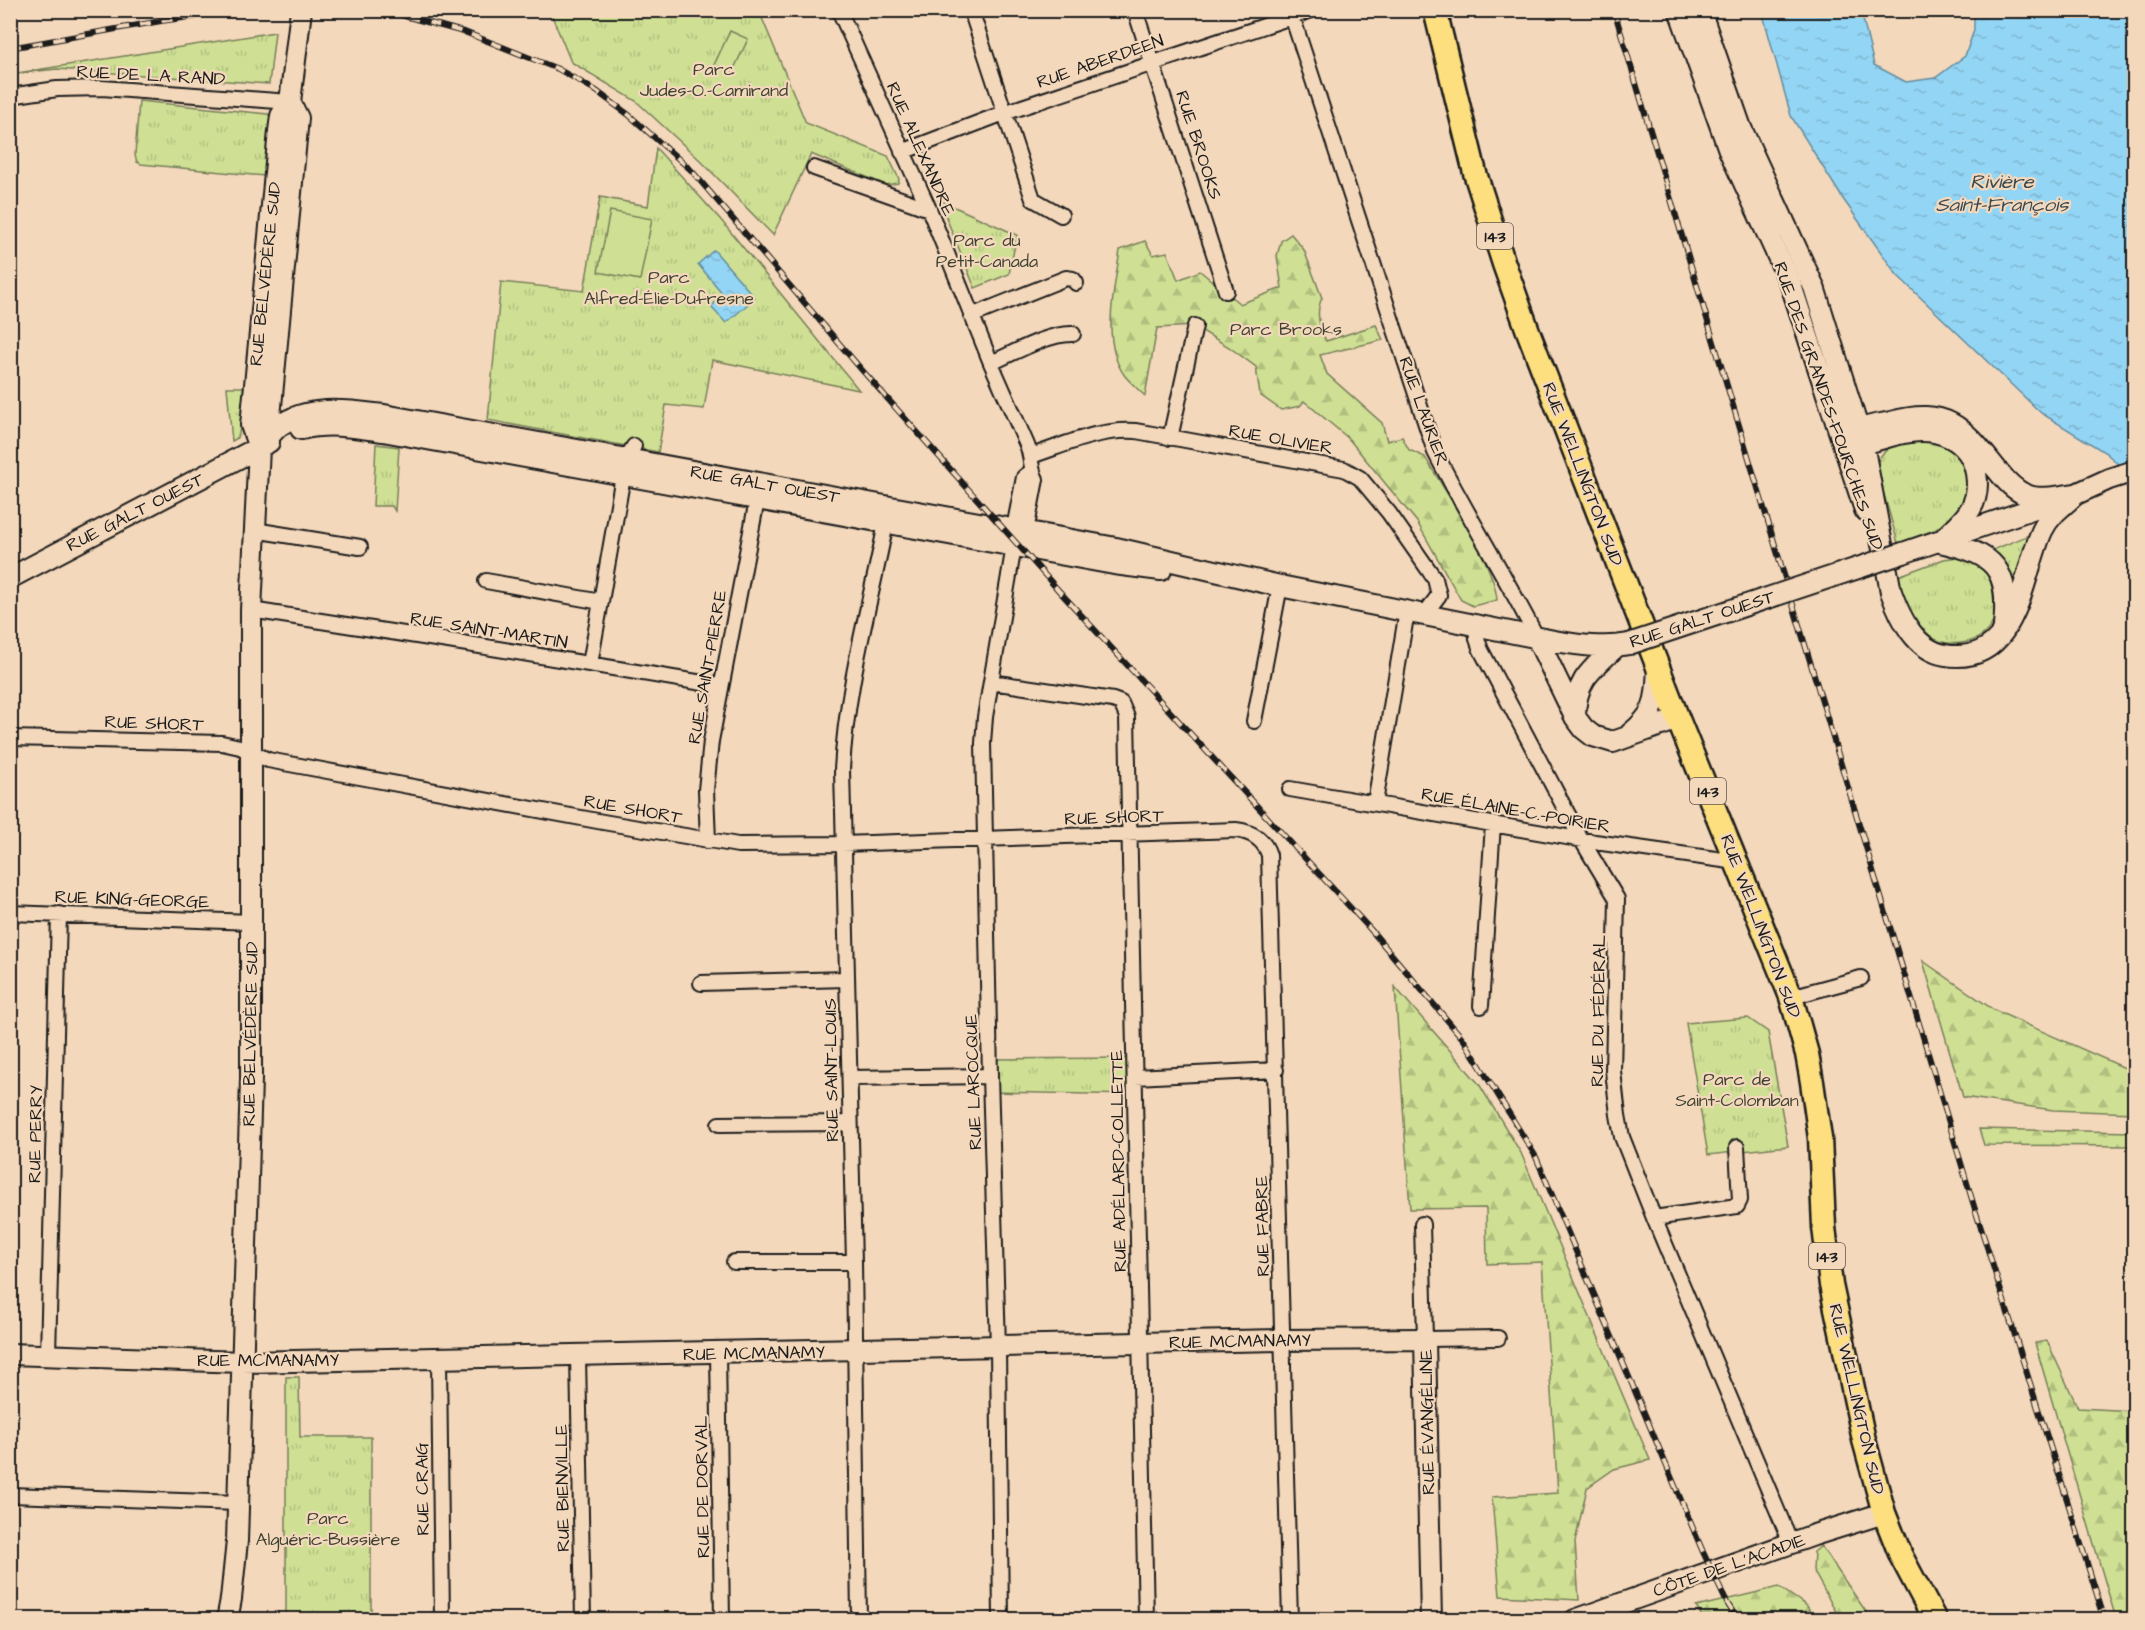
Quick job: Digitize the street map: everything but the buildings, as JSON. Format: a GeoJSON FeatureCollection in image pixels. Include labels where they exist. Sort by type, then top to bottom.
{"type":"FeatureCollection","features":[{"type":"Feature","properties":{"kind":"main road","name":"RUE WELLINGTON SUD"},"geometry":{"type":"LineString","coordinates":[[1435,10],[1475,173],[1504,264],[1678,719],[1791,997],[1807,1054],[1817,1114],[1824,1227],[1831,1285],[1859,1419],[1884,1513],[1901,1556],[1935,1620]]}},
{"type":"Feature","properties":{"kind":"main road","name":"RUE DES GRANDES-FOURCHES SUD"},"geometry":{"type":"LineString","coordinates":[[1679,10],[1729,150],[1791,285],[1891,592],[1903,620],[1922,644],[1932,651],[1946,655],[1959,656],[1976,653],[1992,643],[2003,631]]}},
{"type":"Feature","properties":{"kind":"main road","name":"RUE DES GRANDES-FOURCHES SUD"},"geometry":{"type":"LineString","coordinates":[[1700,10],[1741,128],[1814,287],[1861,436],[1885,569]]}},
{"type":"Feature","properties":{"kind":"main road","name":"RUE BELVÉDÈRE SUD"},"geometry":{"type":"LineString","coordinates":[[227,1620],[237,1541],[250,1079],[251,610],[259,447],[251,425],[280,123],[281,116],[290,102],[300,20]]}},
{"type":"Feature","properties":{"kind":"main road"},"geometry":{"type":"LineString","coordinates":[[1843,444],[1910,417],[1936,417],[1949,422],[1969,435],[2005,480],[2023,494],[2033,498],[2076,494]]}},
{"type":"Feature","properties":{"kind":"main road","name":"RUE GALT OUEST"},"geometry":{"type":"LineString","coordinates":[[10,578],[259,447],[292,431],[316,425],[628,460],[1016,538]]}},
{"type":"Feature","properties":{"kind":"main road"},"geometry":{"type":"LineString","coordinates":[[1861,436],[1930,431],[1951,437],[1967,451],[1976,474],[1974,504],[1966,518],[1940,542]]}},
{"type":"Feature","properties":{"kind":"main road","name":"RUE GALT OUEST"},"geometry":{"type":"LineString","coordinates":[[628,460],[757,500],[886,523],[1116,548],[1280,586],[1588,646],[1623,645],[1940,542],[2134,471]]}},
{"type":"Feature","properties":{"kind":"main road"},"geometry":{"type":"LineString","coordinates":[[2003,631],[2014,616],[2042,530],[2053,515],[2076,494]]}},
{"type":"Feature","properties":{"kind":"main road"},"geometry":{"type":"LineString","coordinates":[[1940,542],[1968,548],[1985,557],[1997,569],[2003,579],[2005,592],[2003,631]]}},
{"type":"Feature","properties":{"kind":"main road","name":"RUE LAURIER"},"geometry":{"type":"LineString","coordinates":[[1538,638],[1575,717],[1593,736],[1613,742],[1678,719]]}},
{"type":"Feature","properties":{"kind":"main road"},"geometry":{"type":"LineString","coordinates":[[1575,717],[1575,700],[1584,679],[1592,669],[1623,645]]}},
{"type":"Feature","properties":{"kind":"main road"},"geometry":{"type":"LineString","coordinates":[[1623,739],[1643,723],[1649,715],[1656,699],[1658,666]]}},
{"type":"Feature","properties":{"kind":"main road","name":"RUE MCMANAMY"},"geometry":{"type":"LineString","coordinates":[[10,1354],[242,1362],[1425,1339]]}},
{"type":"Feature","properties":{"kind":"main road","name":"RUE ÉVANGÉLINE"},"geometry":{"type":"LineString","coordinates":[[1425,1339],[1431,1620]]}},
{"type":"Feature","properties":{"kind":"main road","name":"CÔTE DE L'ACADIE"},"geometry":{"type":"LineString","coordinates":[[1575,1620],[1791,1543],[1884,1513]]}},
{"type":"Feature","properties":{"kind":"street","name":"RUE ALEXANDRE"},"geometry":{"type":"LineString","coordinates":[[839,10],[929,209],[971,316],[1031,456],[1032,471],[1036,479],[1028,521],[1016,538]]}},
{"type":"Feature","properties":{"kind":"street"},"geometry":{"type":"LineString","coordinates":[[970,10],[1033,199],[1061,215]]}},
{"type":"Feature","properties":{"kind":"street","name":"RUE BROOKS"},"geometry":{"type":"LineString","coordinates":[[1135,10],[1226,291]]}},
{"type":"Feature","properties":{"kind":"street","name":"RUE ABERDEEN"},"geometry":{"type":"LineString","coordinates":[[902,152],[1004,113],[1291,14],[1312,10]]}},
{"type":"Feature","properties":{"kind":"street","name":"RUE LAURIER"},"geometry":{"type":"LineString","coordinates":[[1291,14],[1435,452],[1461,504],[1538,638]]}},
{"type":"Feature","properties":{"kind":"street","name":"RUE DE LA RAND"},"geometry":{"type":"LineString","coordinates":[[10,96],[57,89],[102,88],[290,102]]}},
{"type":"Feature","properties":{"kind":"street"},"geometry":{"type":"LineString","coordinates":[[814,168],[929,209]]}},
{"type":"Feature","properties":{"kind":"street"},"geometry":{"type":"LineString","coordinates":[[971,316],[1066,278],[1073,279],[1076,283]]}},
{"type":"Feature","properties":{"kind":"street"},"geometry":{"type":"LineString","coordinates":[[1170,438],[1195,326]]}},
{"type":"Feature","properties":{"kind":"street"},"geometry":{"type":"LineString","coordinates":[[991,363],[1060,334],[1073,334]]}},
{"type":"Feature","properties":{"kind":"street","name":"RUE OLIVIER"},"geometry":{"type":"LineString","coordinates":[[1031,456],[1100,433],[1121,430],[1344,469],[1360,478],[1389,513],[1438,587],[1439,595],[1436,602],[1416,613]]}},
{"type":"Feature","properties":{"kind":"street"},"geometry":{"type":"LineString","coordinates":[[590,664],[628,460]]}},
{"type":"Feature","properties":{"kind":"street","name":"RUE SAINT-PIERRE"},"geometry":{"type":"LineString","coordinates":[[708,841],[708,773],[721,686],[757,500]]}},
{"type":"Feature","properties":{"kind":"street","name":"RUE SAINT-LOUIS"},"geometry":{"type":"LineString","coordinates":[[859,1620],[854,1262],[842,844],[842,770],[850,698],[886,523]]}},
{"type":"Feature","properties":{"kind":"street"},"geometry":{"type":"LineString","coordinates":[[254,530],[360,547]]}},
{"type":"Feature","properties":{"kind":"street","name":"RUE LAROCQUE"},"geometry":{"type":"LineString","coordinates":[[1001,1620],[998,1347],[983,743],[985,717],[1016,538]]}},
{"type":"Feature","properties":{"kind":"street"},"geometry":{"type":"LineString","coordinates":[[486,581],[601,602]]}},
{"type":"Feature","properties":{"kind":"street"},"geometry":{"type":"LineString","coordinates":[[1254,721],[1280,586]]}},
{"type":"Feature","properties":{"kind":"street","name":"RUE SAINT-MARTIN"},"geometry":{"type":"LineString","coordinates":[[251,610],[721,686]]}},
{"type":"Feature","properties":{"kind":"street"},"geometry":{"type":"LineString","coordinates":[[1374,803],[1416,613]]}},
{"type":"Feature","properties":{"kind":"street","name":"RUE DU FÉDÉRAL"},"geometry":{"type":"LineString","coordinates":[[1476,626],[1481,650],[1581,839],[1617,899],[1613,1071],[1623,1137],[1654,1218],[1791,1543]]}},
{"type":"Feature","properties":{"kind":"street","name":"RUE ADÉLARD-COLLETTE"},"geometry":{"type":"LineString","coordinates":[[991,682],[1121,703],[1127,717],[1146,1620]]}},
{"type":"Feature","properties":{"kind":"street","name":"RUE SHORT"},"geometry":{"type":"LineString","coordinates":[[10,738],[222,743],[251,751],[268,760],[738,845],[842,844],[1236,830],[1245,831],[1257,837]]}},
{"type":"Feature","properties":{"kind":"street","name":"RUE ÉLAINE-C.-POIRIER"},"geometry":{"type":"LineString","coordinates":[[1290,789],[1581,839],[1737,862]]}},
{"type":"Feature","properties":{"kind":"street"},"geometry":{"type":"LineString","coordinates":[[1480,1006],[1493,824]]}},
{"type":"Feature","properties":{"kind":"street","name":"RUE FABRE"},"geometry":{"type":"LineString","coordinates":[[1257,837],[1266,846],[1269,855],[1290,1620]]}},
{"type":"Feature","properties":{"kind":"street","name":"RUE KING-GEORGE"},"geometry":{"type":"LineString","coordinates":[[10,912],[252,922]]}},
{"type":"Feature","properties":{"kind":"street","name":"RUE PERRY"},"geometry":{"type":"LineString","coordinates":[[48,1355],[59,914]]}},
{"type":"Feature","properties":{"kind":"street"},"geometry":{"type":"LineString","coordinates":[[1791,997],[1861,978]]}},
{"type":"Feature","properties":{"kind":"street"},"geometry":{"type":"LineString","coordinates":[[701,983],[847,979]]}},
{"type":"Feature","properties":{"kind":"street"},"geometry":{"type":"LineString","coordinates":[[1135,1077],[1276,1070]]}},
{"type":"Feature","properties":{"kind":"street"},"geometry":{"type":"LineString","coordinates":[[850,1078],[990,1076]]}},
{"type":"Feature","properties":{"kind":"street"},"geometry":{"type":"LineString","coordinates":[[719,1124],[850,1123]]}},
{"type":"Feature","properties":{"kind":"street"},"geometry":{"type":"LineString","coordinates":[[1654,1218],[1737,1206],[1740,1200],[1737,1147]]}},
{"type":"Feature","properties":{"kind":"street","name":"RUE ÉVANGÉLINE"},"geometry":{"type":"LineString","coordinates":[[1422,1224],[1425,1339]]}},
{"type":"Feature","properties":{"kind":"street"},"geometry":{"type":"LineString","coordinates":[[734,1262],[854,1262]]}},
{"type":"Feature","properties":{"kind":"street","name":"RUE MCMANAMY"},"geometry":{"type":"LineString","coordinates":[[1425,1339],[1498,1338]]}},
{"type":"Feature","properties":{"kind":"street","name":"RUE DE DORVAL"},"geometry":{"type":"LineString","coordinates":[[718,1353],[722,1620]]}},
{"type":"Feature","properties":{"kind":"street","name":"RUE BIENVILLE"},"geometry":{"type":"LineString","coordinates":[[578,1356],[583,1620]]}},
{"type":"Feature","properties":{"kind":"street","name":"RUE CRAIG"},"geometry":{"type":"LineString","coordinates":[[439,1359],[442,1620]]}},
{"type":"Feature","properties":{"kind":"street"},"geometry":{"type":"LineString","coordinates":[[10,1495],[238,1503]]}},
{"type":"Feature","properties":{"kind":"green space","name":"Parc Judes-O.-Camirand"},"geometry":{"type":"Polygon","coordinates":[[[550,11],[759,11],[806,123],[888,156],[899,179],[898,183],[886,185],[811,154],[773,235],[701,161],[636,101],[571,62],[550,11]]]}},
{"type":"Feature","properties":{"kind":"green space"},"geometry":{"type":"Polygon","coordinates":[[[730,31],[748,39],[732,73],[714,65],[730,31]]]}},
{"type":"Feature","properties":{"kind":"green space"},"geometry":{"type":"Polygon","coordinates":[[[275,32],[269,84],[57,69],[11,74],[275,32]]]}},
{"type":"Feature","properties":{"kind":"green space"},"geometry":{"type":"Polygon","coordinates":[[[139,101],[268,114],[271,118],[264,176],[137,162],[135,155],[139,101]]]}},
{"type":"Feature","properties":{"kind":"green space","name":"Parc Alfred-Élie-Dufresne"},"geometry":{"type":"Polygon","coordinates":[[[656,148],[720,219],[859,390],[712,360],[704,409],[666,405],[658,452],[488,420],[501,282],[584,291],[600,197],[648,206],[656,148]]]}},
{"type":"Feature","properties":{"kind":"green space","name":"Parc du Petit-Canada"},"geometry":{"type":"Polygon","coordinates":[[[939,200],[1017,235],[1009,274],[975,288],[939,200]]]}},
{"type":"Feature","properties":{"kind":"green space"},"geometry":{"type":"Polygon","coordinates":[[[610,211],[652,219],[640,280],[598,272],[610,211]]]}},
{"type":"Feature","properties":{"kind":"green space","name":"Parc Brooks"},"geometry":{"type":"Polygon","coordinates":[[[1291,234],[1304,250],[1322,298],[1319,319],[1326,341],[1376,325],[1383,340],[1320,355],[1327,374],[1382,423],[1387,441],[1402,437],[1409,450],[1425,457],[1478,547],[1494,584],[1497,600],[1473,606],[1461,600],[1417,522],[1348,438],[1304,401],[1300,406],[1281,410],[1260,395],[1256,367],[1229,347],[1194,326],[1157,328],[1145,396],[1125,376],[1117,362],[1111,331],[1111,314],[1120,250],[1145,241],[1153,255],[1167,252],[1178,280],[1200,271],[1240,304],[1282,288],[1277,256],[1281,241],[1291,234]]]}},
{"type":"Feature","properties":{"kind":"green space"},"geometry":{"type":"Polygon","coordinates":[[[227,387],[244,387],[239,434],[232,441],[227,387]]]}},
{"type":"Feature","properties":{"kind":"green space"},"geometry":{"type":"Polygon","coordinates":[[[1929,438],[1950,446],[1970,468],[1971,494],[1948,525],[1898,543],[1876,467],[1884,453],[1897,444],[1929,438]]]}},
{"type":"Feature","properties":{"kind":"green space"},"geometry":{"type":"Polygon","coordinates":[[[376,444],[399,447],[395,511],[392,506],[373,506],[376,444]]]}},
{"type":"Feature","properties":{"kind":"green space"},"geometry":{"type":"Polygon","coordinates":[[[2036,532],[2018,589],[2002,564],[1988,552],[2036,532]]]}},
{"type":"Feature","properties":{"kind":"green space"},"geometry":{"type":"Polygon","coordinates":[[[1958,557],[1976,562],[1998,581],[1995,618],[1980,637],[1962,643],[1942,642],[1932,639],[1918,629],[1893,578],[1944,559],[1958,557]]]}},
{"type":"Feature","properties":{"kind":"green space"},"geometry":{"type":"Polygon","coordinates":[[[1923,961],[1994,1010],[2134,1072],[2134,1113],[2053,1110],[1963,1097],[1923,961]]]}},
{"type":"Feature","properties":{"kind":"green space"},"geometry":{"type":"Polygon","coordinates":[[[1395,987],[1479,1084],[1521,1153],[1650,1460],[1614,1469],[1587,1488],[1575,1542],[1579,1600],[1500,1596],[1492,1497],[1558,1493],[1542,1262],[1487,1264],[1486,1208],[1410,1209],[1395,987]]]}},
{"type":"Feature","properties":{"kind":"green space","name":"Parc de Saint-Colomban"},"geometry":{"type":"Polygon","coordinates":[[[1748,1018],[1768,1032],[1788,1146],[1708,1155],[1686,1023],[1748,1018]]]}},
{"type":"Feature","properties":{"kind":"green space"},"geometry":{"type":"Polygon","coordinates":[[[1134,1058],[1135,1095],[992,1092],[989,1059],[1134,1058]]]}},
{"type":"Feature","properties":{"kind":"green space"},"geometry":{"type":"Polygon","coordinates":[[[1979,1129],[2134,1132],[2134,1146],[1984,1145],[1979,1129]]]}},
{"type":"Feature","properties":{"kind":"green space"},"geometry":{"type":"Polygon","coordinates":[[[2047,1341],[2078,1408],[2134,1411],[2134,1619],[2116,1619],[2035,1343],[2047,1341]]]}},
{"type":"Feature","properties":{"kind":"green space","name":"Parc Alguéric-Bussière"},"geometry":{"type":"Polygon","coordinates":[[[286,1377],[299,1377],[300,1437],[371,1437],[371,1619],[286,1619],[286,1377]]]}},
{"type":"Feature","properties":{"kind":"green space"},"geometry":{"type":"Polygon","coordinates":[[[1821,1546],[1871,1619],[1840,1619],[1813,1570],[1814,1552],[1821,1546]]]}},
{"type":"Feature","properties":{"kind":"green space"},"geometry":{"type":"Polygon","coordinates":[[[1779,1587],[1807,1606],[1815,1619],[1704,1619],[1696,1607],[1779,1587]]]}},
{"type":"Feature","properties":{"kind":"water","name":"Rivière Saint-François"},"geometry":{"type":"Polygon","coordinates":[[[1762,11],[1861,11],[1874,65],[1906,82],[1935,78],[1965,56],[1974,30],[1974,11],[2134,11],[2134,479],[2106,453],[2041,413],[1897,275],[1843,199],[1791,116],[1762,11]]]}},
{"type":"Feature","properties":{"kind":"water"},"geometry":{"type":"Polygon","coordinates":[[[714,250],[755,298],[726,323],[711,307],[723,294],[698,264],[714,250]]]}},
{"type":"Feature","properties":{"kind":"railway"},"geometry":{"type":"LineString","coordinates":[[10,48],[161,21],[241,10]]}},
{"type":"Feature","properties":{"kind":"railway"},"geometry":{"type":"LineString","coordinates":[[364,10],[401,15],[467,33],[558,69],[595,90],[629,115],[691,170],[861,369],[1060,592],[1371,930],[1464,1040],[1536,1157],[1703,1552],[1727,1603],[1738,1620]]}},
{"type":"Feature","properties":{"kind":"railway"},"geometry":{"type":"LineString","coordinates":[[1614,10],[1974,1206],[2105,1620]]}}]}
